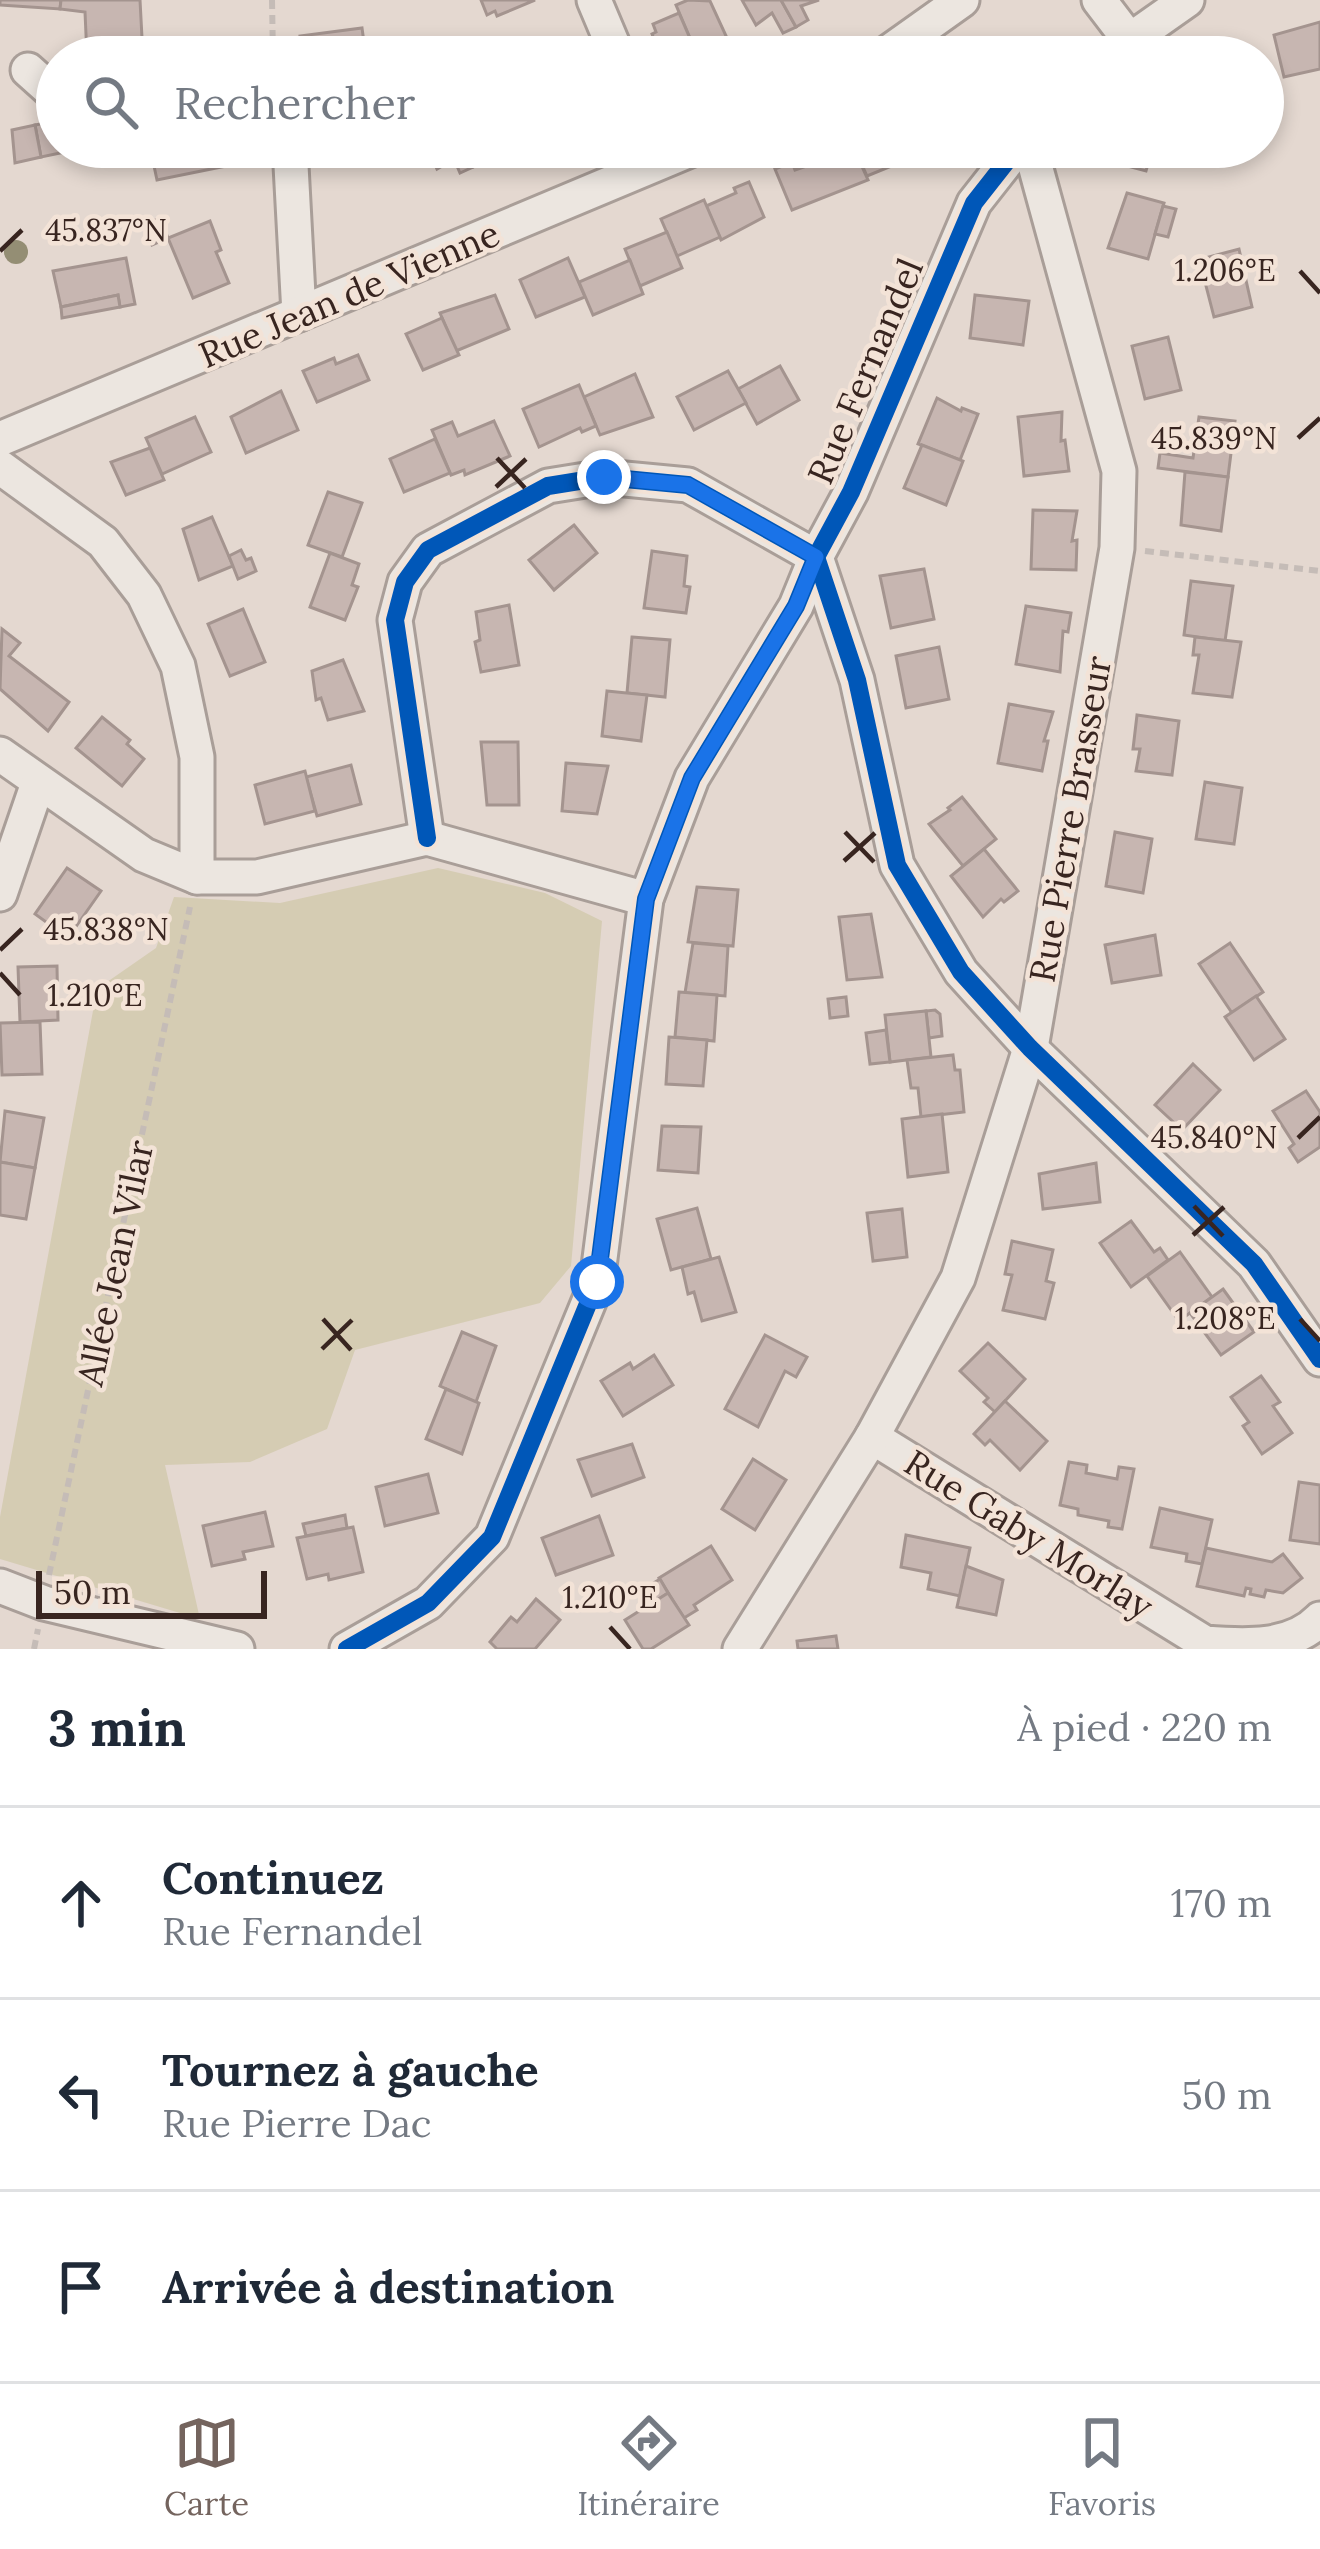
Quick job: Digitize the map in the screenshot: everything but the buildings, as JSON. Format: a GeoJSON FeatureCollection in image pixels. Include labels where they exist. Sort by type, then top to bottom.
{"type":"FeatureCollection","features":[{"type":"Feature","properties":{"kind":"street"},"geometry":{"type":"LineString","coordinates":[[594,0],[609,36]]}},
{"type":"Feature","properties":{"kind":"street"},"geometry":{"type":"LineString","coordinates":[[911,36],[962,0]]}},
{"type":"Feature","properties":{"kind":"street"},"geometry":{"type":"LineString","coordinates":[[1099,0],[1112,36]]}},
{"type":"Feature","properties":{"kind":"street"},"geometry":{"type":"LineString","coordinates":[[1130,36],[1163,6]]}},
{"type":"Feature","properties":{"kind":"street"},"geometry":{"type":"LineString","coordinates":[[28,70],[36,77]]}},
{"type":"Feature","properties":{"kind":"street"},"geometry":{"type":"LineString","coordinates":[[291,168],[298,314]]}},
{"type":"Feature","properties":{"kind":"street","name":"Rue Jean de Vienne"},"geometry":{"type":"LineString","coordinates":[[0,440],[626,168]]}},
{"type":"Feature","properties":{"kind":"street","name":"Rue Fernandel"},"geometry":{"type":"LineString","coordinates":[[347,1649],[428,1603],[492,1537],[597,1282],[646,899],[692,778],[796,606],[851,492],[974,202],[1001,168]]}},
{"type":"Feature","properties":{"kind":"street","name":"Rue Pierre Brasseur"},"geometry":{"type":"LineString","coordinates":[[740,1649],[872,1437],[958,1278],[1030,1048],[1117,548],[1119,472],[1036,168]]}},
{"type":"Feature","properties":{"kind":"street"},"geometry":{"type":"LineString","coordinates":[[0,467],[103,542],[144,595],[178,666],[197,757],[196,877]]}},
{"type":"Feature","properties":{"kind":"street"},"geometry":{"type":"LineString","coordinates":[[427,838],[395,620],[405,582],[428,550],[548,486],[604,477],[688,485],[816,557],[857,680],[897,865],[961,972],[1030,1048],[1254,1264],[1320,1359]]}},
{"type":"Feature","properties":{"kind":"street"},"geometry":{"type":"LineString","coordinates":[[0,754],[144,855],[196,877],[257,877],[427,838],[646,899]]}},
{"type":"Feature","properties":{"kind":"street"},"geometry":{"type":"LineString","coordinates":[[0,894],[38,784]]}},
{"type":"Feature","properties":{"kind":"street","name":"Rue Gaby Morlay"},"geometry":{"type":"LineString","coordinates":[[872,1437],[1205,1643],[1256,1647],[1309,1630],[1320,1619]]}},
{"type":"Feature","properties":{"kind":"street"},"geometry":{"type":"LineString","coordinates":[[0,1586],[44,1603],[192,1643],[234,1649]]}},
{"type":"Feature","properties":{"kind":"path"},"geometry":{"type":"LineString","coordinates":[[272,0],[273,36]]}},
{"type":"Feature","properties":{"kind":"path"},"geometry":{"type":"LineString","coordinates":[[1117,548],[1320,571]]}},
{"type":"Feature","properties":{"kind":"shaded area"},"geometry":{"type":"Polygon","coordinates":[[[438,868],[545,893],[602,921],[571,1266],[540,1303],[355,1350],[327,1429],[250,1462],[165,1465],[200,1619],[0,1559],[0,1517],[97,989],[156,948],[174,897],[280,903],[438,868]]]}},
{"type":"Feature","properties":{"kind":"cycle path"},"geometry":{"type":"LineString","coordinates":[[347,1649],[428,1603],[492,1537],[597,1282],[646,899],[692,778],[796,606],[851,492],[974,203],[1002,168]]}},
{"type":"Feature","properties":{"kind":"cycle path"},"geometry":{"type":"LineString","coordinates":[[427,838],[395,620],[405,582],[428,550],[548,486],[604,477],[688,485],[816,557],[857,680],[897,865],[961,972],[1030,1048],[1254,1264],[1320,1359]]}},
{"type":"Feature","properties":{"kind":"route"},"geometry":{"type":"LineString","coordinates":[[597,1282],[646,899],[692,778],[796,606],[816,557],[688,485],[604,477]]}}]}
